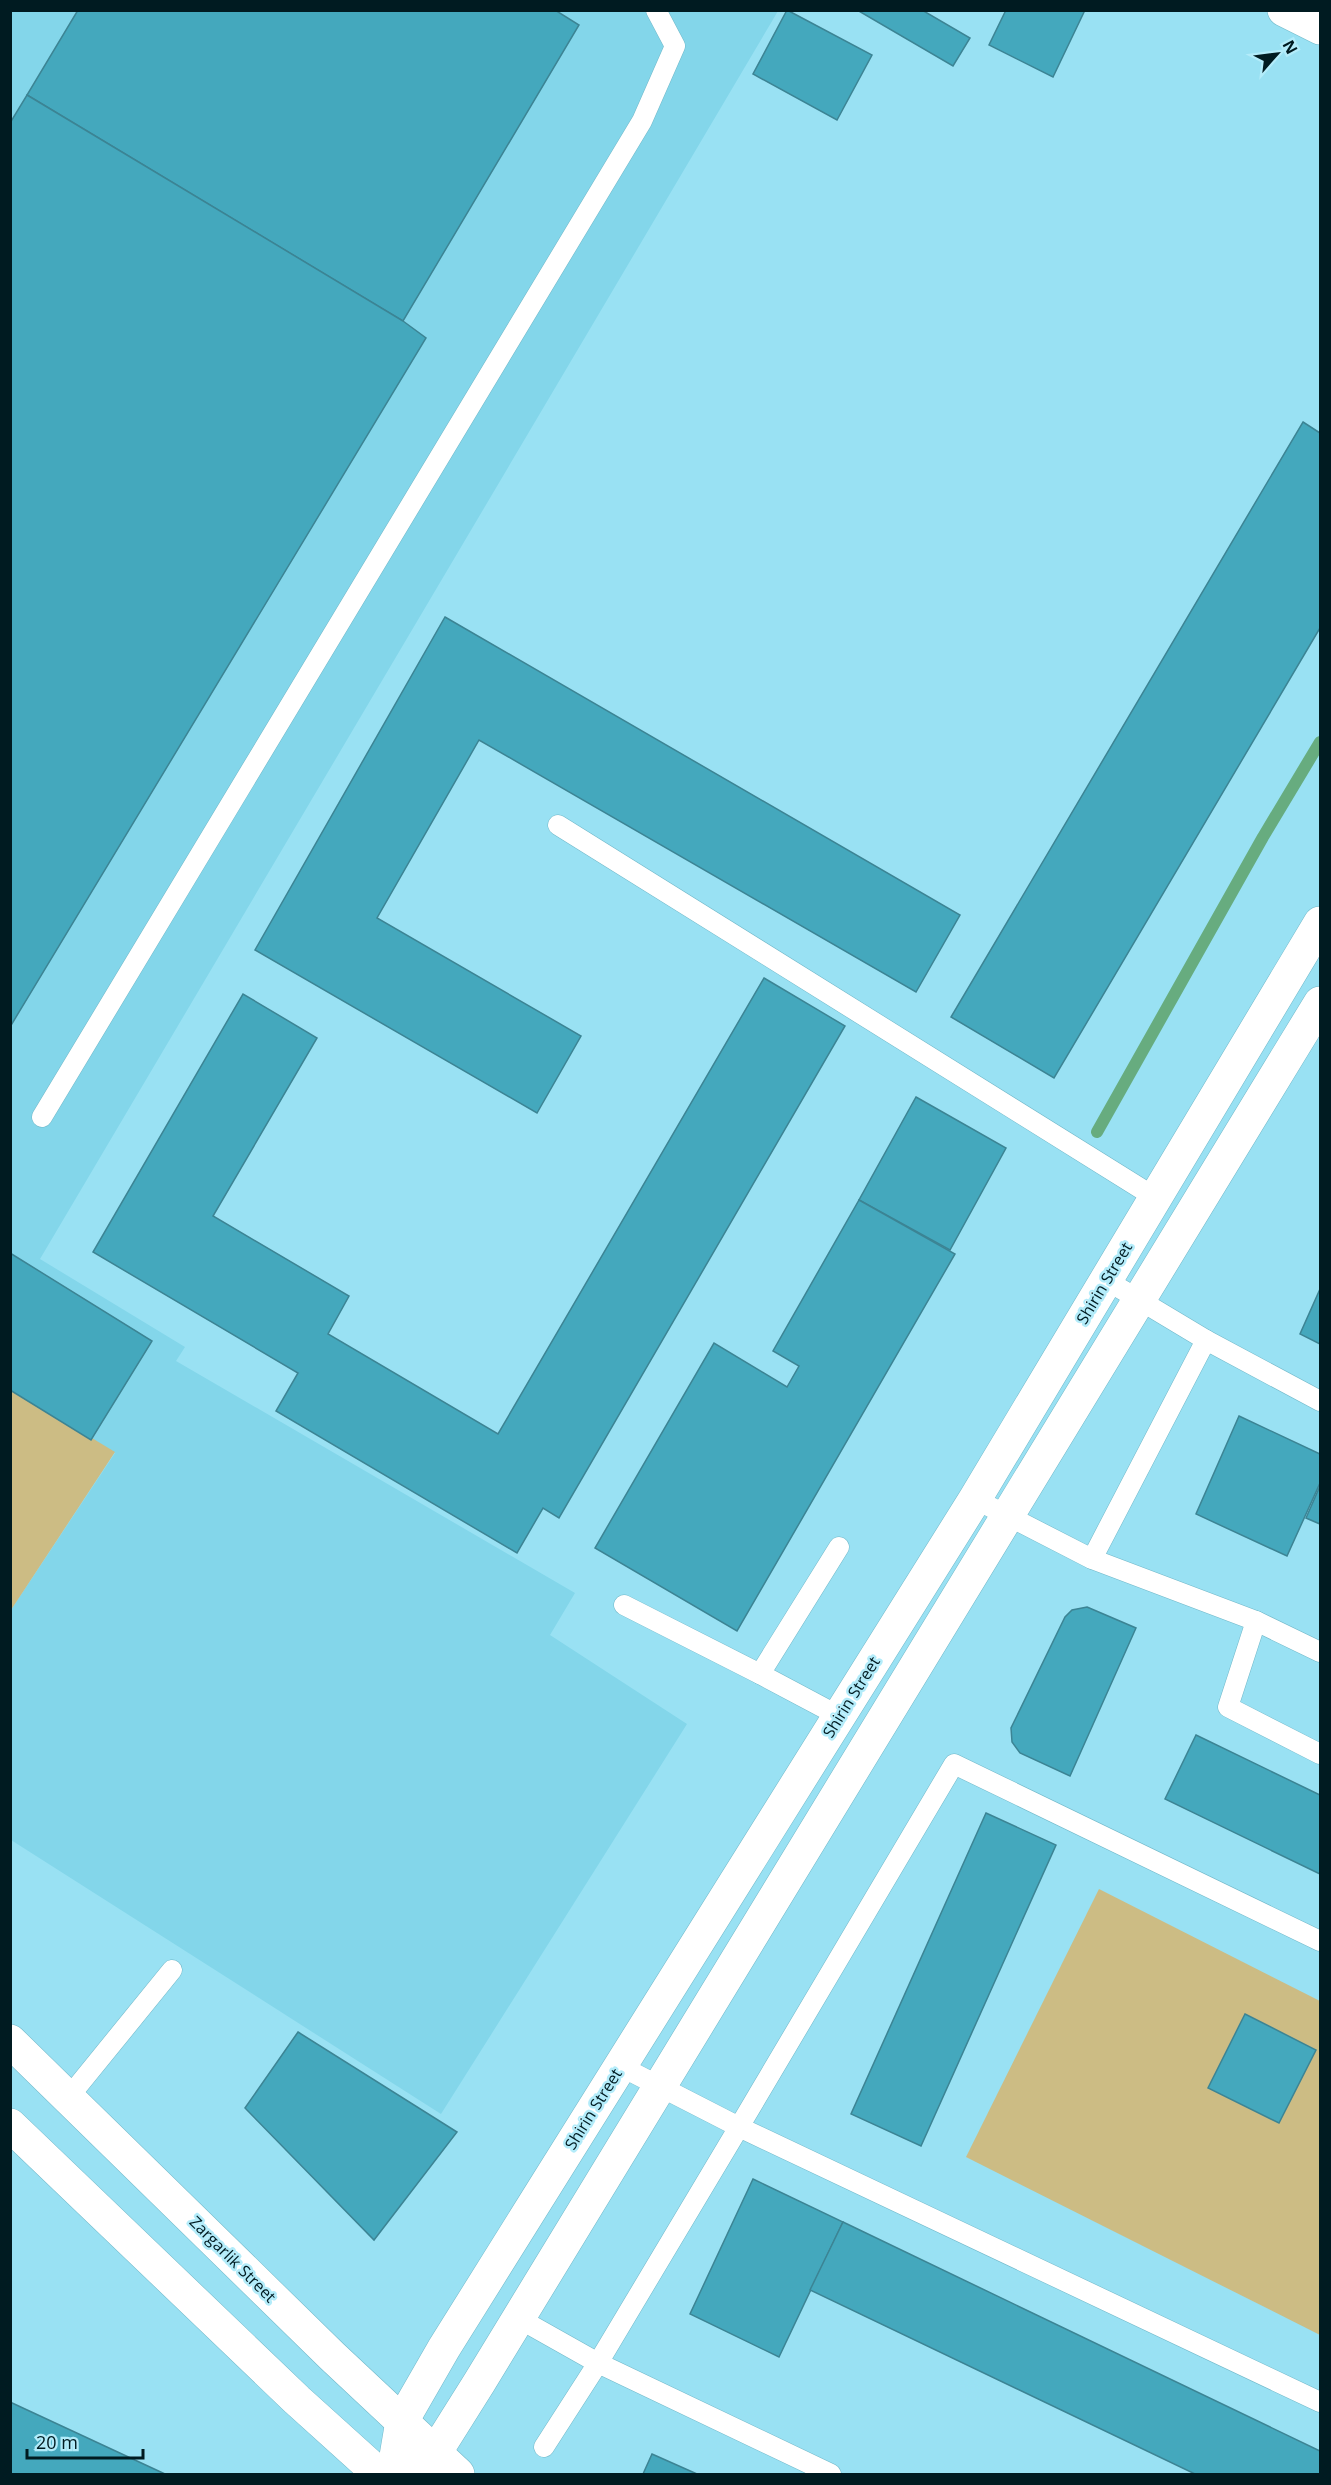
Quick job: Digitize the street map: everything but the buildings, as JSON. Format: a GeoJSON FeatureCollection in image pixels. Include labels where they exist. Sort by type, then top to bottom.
{"type":"FeatureCollection","features":[{"type":"Feature","properties":{"kind":"main road"},"geometry":{"type":"LineString","coordinates":[[1284,10],[1320,28]]}},
{"type":"Feature","properties":{"kind":"main road","name":"Shirin Street"},"geometry":{"type":"LineString","coordinates":[[393,2475],[402,2421],[444,2348],[975,1499],[1320,923]]}},
{"type":"Feature","properties":{"kind":"main road"},"geometry":{"type":"LineString","coordinates":[[406,2475],[447,2464],[519,2318],[1320,1003]]}},
{"type":"Feature","properties":{"kind":"main road","name":"Zargarlik Street"},"geometry":{"type":"LineString","coordinates":[[10,2042],[332,2356],[447,2464]]}},
{"type":"Feature","properties":{"kind":"main road"},"geometry":{"type":"LineString","coordinates":[[10,2125],[297,2400],[379,2475]]}},
{"type":"Feature","properties":{"kind":"lane"},"geometry":{"type":"LineString","coordinates":[[42,1117],[642,122],[675,46],[656,10]]}},
{"type":"Feature","properties":{"kind":"lane"},"geometry":{"type":"LineString","coordinates":[[558,825],[1156,1198]]}},
{"type":"Feature","properties":{"kind":"lane"},"geometry":{"type":"LineString","coordinates":[[1106,1280],[1206,1340],[1320,1401]]}},
{"type":"Feature","properties":{"kind":"lane"},"geometry":{"type":"LineString","coordinates":[[1092,1559],[1206,1340]]}},
{"type":"Feature","properties":{"kind":"lane"},"geometry":{"type":"LineString","coordinates":[[975,1499],[1008,1518],[1092,1559],[1256,1621],[1320,1652]]}},
{"type":"Feature","properties":{"kind":"lane"},"geometry":{"type":"LineString","coordinates":[[760,1674],[838,1547]]}},
{"type":"Feature","properties":{"kind":"lane"},"geometry":{"type":"LineString","coordinates":[[624,1605],[839,1716]]}},
{"type":"Feature","properties":{"kind":"lane"},"geometry":{"type":"LineString","coordinates":[[1256,1621],[1228,1707],[1320,1754]]}},
{"type":"Feature","properties":{"kind":"lane"},"geometry":{"type":"LineString","coordinates":[[544,2447],[598,2363],[954,1764],[1320,1941]]}},
{"type":"Feature","properties":{"kind":"lane"},"geometry":{"type":"LineString","coordinates":[[68,2098],[172,1970]]}},
{"type":"Feature","properties":{"kind":"lane"},"geometry":{"type":"LineString","coordinates":[[620,2066],[739,2127],[1320,2402]]}},
{"type":"Feature","properties":{"kind":"lane"},"geometry":{"type":"LineString","coordinates":[[519,2318],[598,2363],[831,2475]]}},
{"type":"Feature","properties":{"kind":"shaded area"},"geometry":{"type":"Polygon","coordinates":[[[10,11],[778,11],[40,1259],[185,1347],[176,1361],[575,1593],[550,1635],[687,1724],[441,2114],[11,1840],[11,1610],[115,1453],[11,1389],[10,11]]]}},
{"type":"Feature","properties":{"kind":"shaded area"},"geometry":{"type":"Polygon","coordinates":[[[11,1389],[115,1452],[11,1610],[11,1389]]]}},
{"type":"Feature","properties":{"kind":"shaded area"},"geometry":{"type":"Polygon","coordinates":[[[1099,1889],[1320,2001],[1320,2335],[966,2157],[1099,1889]]]}},
{"type":"Feature","properties":{"kind":"waterway"},"geometry":{"type":"LineString","coordinates":[[1097,1132],[1263,837],[1320,742]]}}]}
